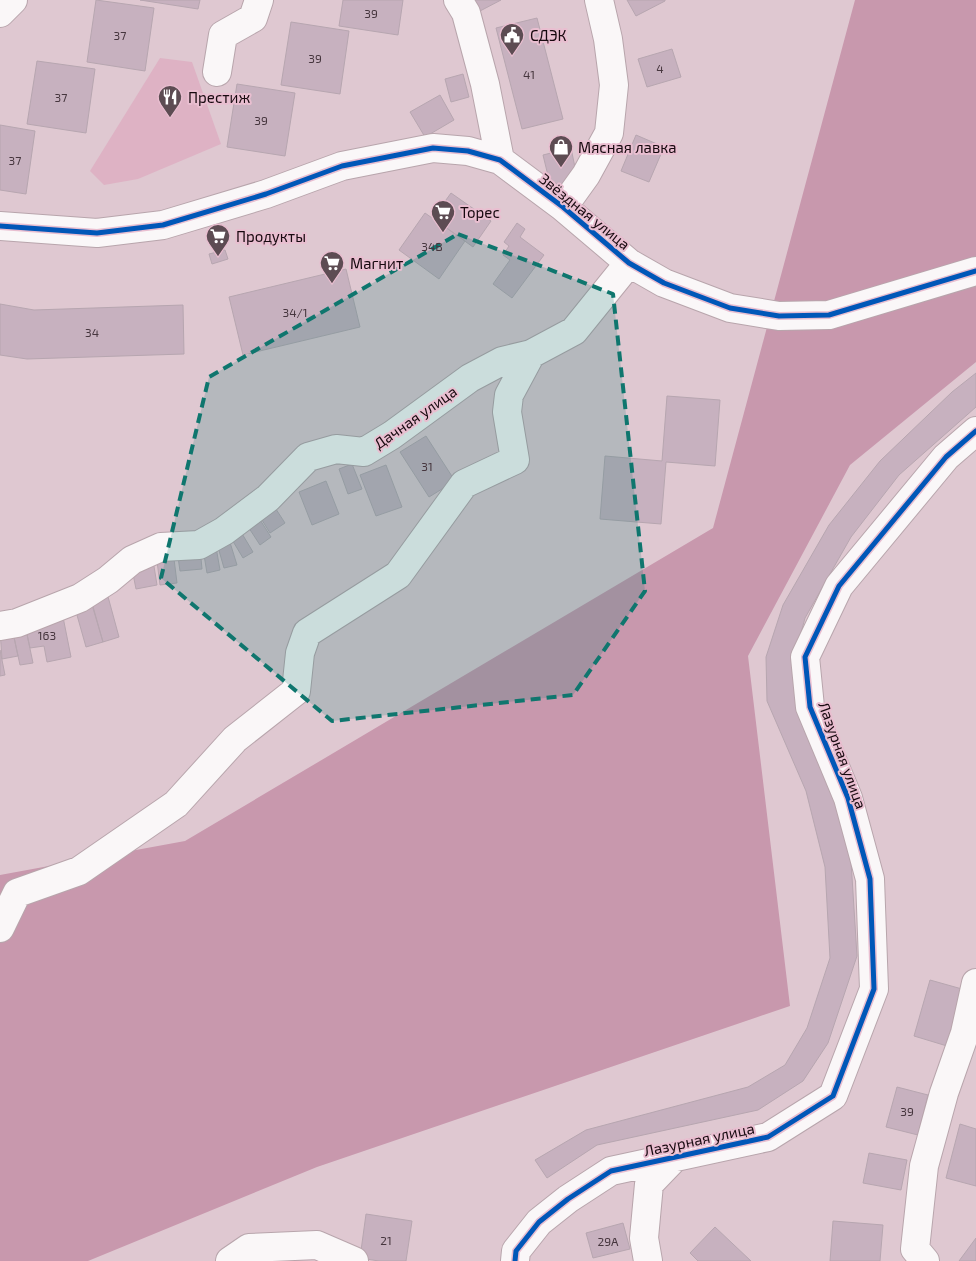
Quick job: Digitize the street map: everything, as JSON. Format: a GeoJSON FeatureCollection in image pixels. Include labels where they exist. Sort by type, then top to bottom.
{"type":"FeatureCollection","features":[{"type":"Feature","properties":{"kind":"street"},"geometry":{"type":"LineString","coordinates":[[0,13],[13,0]]}},
{"type":"Feature","properties":{"kind":"street"},"geometry":{"type":"LineString","coordinates":[[217,72],[223,35],[253,18],[259,0]]}},
{"type":"Feature","properties":{"kind":"street"},"geometry":{"type":"LineString","coordinates":[[458,0],[466,13],[482,75],[500,160]]}},
{"type":"Feature","properties":{"kind":"street"},"geometry":{"type":"LineString","coordinates":[[563,207],[586,175],[610,133],[614,85],[608,39],[599,0]]}},
{"type":"Feature","properties":{"kind":"street","name":"Звёздная улица"},"geometry":{"type":"LineString","coordinates":[[0,226],[97,233],[163,226],[266,194],[342,166],[433,148],[468,151],[500,160],[563,207],[629,263],[664,283],[730,308],[779,316],[829,315],[976,271]]}},
{"type":"Feature","properties":{"kind":"street","name":"Дачная улица"},"geometry":{"type":"LineString","coordinates":[[0,626],[17,623],[80,598],[108,580],[132,560],[161,546],[199,545],[224,531],[268,498],[308,457],[336,449],[364,452],[392,435],[470,378],[502,361],[531,354],[574,331],[629,263]]}},
{"type":"Feature","properties":{"kind":"street"},"geometry":{"type":"LineString","coordinates":[[0,928],[17,893],[79,871],[176,804],[235,739],[296,691],[300,653],[307,633],[398,575],[464,484],[515,460],[507,412],[509,395],[531,354]]}},
{"type":"Feature","properties":{"kind":"street","name":"Лазурная улица"},"geometry":{"type":"LineString","coordinates":[[515,1261],[516,1251],[539,1222],[568,1199],[611,1171],[768,1137],[833,1096],[874,989],[870,879],[848,798],[810,707],[805,657],[839,586],[946,457],[976,431]]}},
{"type":"Feature","properties":{"kind":"street"},"geometry":{"type":"LineString","coordinates":[[926,1261],[915,1249],[924,1166],[944,1093],[964,1033],[976,983]]}},
{"type":"Feature","properties":{"kind":"street"},"geometry":{"type":"LineString","coordinates":[[648,1261],[644,1238],[649,1184],[675,1157]]}},
{"type":"Feature","properties":{"kind":"street"},"geometry":{"type":"LineString","coordinates":[[230,1261],[249,1248],[317,1245],[354,1261]]}},
{"type":"Feature","properties":{"kind":"highlighted area"},"geometry":{"type":"Polygon","coordinates":[[[458,234],[613,294],[645,591],[573,695],[332,721],[161,578],[209,377],[458,234]]]}},
{"type":"Feature","properties":{"kind":"shaded area"},"geometry":{"type":"Polygon","coordinates":[[[855,0],[976,0],[976,362],[850,465],[748,656],[790,1006],[317,1167],[88,1261],[0,1261],[0,875],[185,841],[713,528],[855,0]]]}},
{"type":"Feature","properties":{"kind":"shaded area"},"geometry":{"type":"Polygon","coordinates":[[[160,58],[192,62],[221,144],[138,179],[104,185],[90,171],[160,58]]]}},
{"type":"Feature","properties":{"kind":"building"},"geometry":{"type":"Polygon","coordinates":[[[96,0],[154,8],[145,71],[87,62],[96,0]]]}},
{"type":"Feature","properties":{"kind":"building"},"geometry":{"type":"Polygon","coordinates":[[[140,0],[200,0],[198,9],[140,0]]]}},
{"type":"Feature","properties":{"kind":"building"},"geometry":{"type":"Polygon","coordinates":[[[343,0],[403,0],[398,35],[339,26],[343,0]]]}},
{"type":"Feature","properties":{"kind":"building"},"geometry":{"type":"Polygon","coordinates":[[[474,0],[501,0],[480,11],[474,0]]]}},
{"type":"Feature","properties":{"kind":"building"},"geometry":{"type":"Polygon","coordinates":[[[627,0],[665,0],[665,1],[636,16],[627,0]]]}},
{"type":"Feature","properties":{"kind":"building"},"geometry":{"type":"Polygon","coordinates":[[[537,18],[563,119],[522,129],[496,28],[537,18]]]}},
{"type":"Feature","properties":{"kind":"building"},"geometry":{"type":"Polygon","coordinates":[[[291,22],[349,31],[340,94],[281,85],[291,22]]]}},
{"type":"Feature","properties":{"kind":"building"},"geometry":{"type":"Polygon","coordinates":[[[672,49],[681,77],[647,87],[638,59],[672,49]]]}},
{"type":"Feature","properties":{"kind":"building"},"geometry":{"type":"Polygon","coordinates":[[[37,61],[95,69],[86,133],[27,124],[37,61]]]}},
{"type":"Feature","properties":{"kind":"building"},"geometry":{"type":"Polygon","coordinates":[[[463,74],[469,97],[451,102],[445,79],[463,74]]]}},
{"type":"Feature","properties":{"kind":"building"},"geometry":{"type":"Polygon","coordinates":[[[237,84],[295,93],[285,156],[227,147],[237,84]]]}},
{"type":"Feature","properties":{"kind":"building"},"geometry":{"type":"Polygon","coordinates":[[[440,95],[454,120],[425,137],[410,112],[440,95]]]}},
{"type":"Feature","properties":{"kind":"building"},"geometry":{"type":"Polygon","coordinates":[[[0,125],[35,131],[26,194],[0,190],[0,125]]]}},
{"type":"Feature","properties":{"kind":"building"},"geometry":{"type":"Polygon","coordinates":[[[636,135],[664,147],[649,182],[621,171],[636,135]]]}},
{"type":"Feature","properties":{"kind":"building","name":"Мясная лавка"},"geometry":{"type":"Polygon","coordinates":[[[571,148],[578,182],[551,188],[543,155],[571,148]]]}},
{"type":"Feature","properties":{"kind":"building"},"geometry":{"type":"Polygon","coordinates":[[[451,193],[491,221],[473,247],[433,218],[451,193]]]}},
{"type":"Feature","properties":{"kind":"building"},"geometry":{"type":"Polygon","coordinates":[[[425,213],[465,241],[439,279],[399,250],[425,213]]]}},
{"type":"Feature","properties":{"kind":"building"},"geometry":{"type":"Polygon","coordinates":[[[517,223],[525,229],[520,237],[544,255],[512,298],[493,284],[510,260],[503,255],[509,246],[504,242],[517,223]]]}},
{"type":"Feature","properties":{"kind":"building"},"geometry":{"type":"Polygon","coordinates":[[[225,250],[228,259],[212,264],[209,254],[225,250]]]}},
{"type":"Feature","properties":{"kind":"building"},"geometry":{"type":"Polygon","coordinates":[[[346,269],[360,327],[243,355],[229,297],[346,269]]]}},
{"type":"Feature","properties":{"kind":"building"},"geometry":{"type":"Polygon","coordinates":[[[0,304],[34,310],[183,305],[184,354],[27,359],[0,355],[0,304]]]}},
{"type":"Feature","properties":{"kind":"building"},"geometry":{"type":"Polygon","coordinates":[[[976,373],[976,407],[899,475],[851,537],[805,618],[793,663],[832,780],[851,861],[857,956],[828,1043],[803,1081],[758,1110],[597,1145],[547,1178],[535,1160],[586,1130],[748,1087],[785,1065],[807,1028],[830,958],[825,867],[806,791],[767,701],[766,657],[783,605],[829,525],[880,461],[952,392],[976,373]]]}},
{"type":"Feature","properties":{"kind":"building"},"geometry":{"type":"Polygon","coordinates":[[[667,396],[720,400],[715,466],[666,462],[661,524],[600,519],[605,456],[662,461],[667,396]]]}},
{"type":"Feature","properties":{"kind":"building"},"geometry":{"type":"Polygon","coordinates":[[[426,436],[455,481],[429,497],[400,452],[426,436]]]}},
{"type":"Feature","properties":{"kind":"building"},"geometry":{"type":"Polygon","coordinates":[[[352,464],[362,489],[348,494],[339,469],[352,464]]]}},
{"type":"Feature","properties":{"kind":"building"},"geometry":{"type":"Polygon","coordinates":[[[386,465],[402,507],[376,516],[360,475],[386,465]]]}},
{"type":"Feature","properties":{"kind":"building"},"geometry":{"type":"Polygon","coordinates":[[[326,481],[339,514],[312,525],[299,492],[326,481]]]}},
{"type":"Feature","properties":{"kind":"building"},"geometry":{"type":"Polygon","coordinates":[[[272,503],[285,523],[270,533],[257,512],[272,503]]]}},
{"type":"Feature","properties":{"kind":"building"},"geometry":{"type":"Polygon","coordinates":[[[257,515],[271,537],[260,545],[245,522],[257,515]]]}},
{"type":"Feature","properties":{"kind":"building"},"geometry":{"type":"Polygon","coordinates":[[[238,527],[253,552],[243,558],[228,533],[238,527]]]}},
{"type":"Feature","properties":{"kind":"building"},"geometry":{"type":"Polygon","coordinates":[[[228,536],[237,565],[224,568],[216,540],[228,536]]]}},
{"type":"Feature","properties":{"kind":"building"},"geometry":{"type":"Polygon","coordinates":[[[216,547],[220,570],[207,573],[203,549],[216,547]]]}},
{"type":"Feature","properties":{"kind":"building"},"geometry":{"type":"Polygon","coordinates":[[[200,548],[202,569],[180,571],[177,550],[200,548]]]}},
{"type":"Feature","properties":{"kind":"building"},"geometry":{"type":"Polygon","coordinates":[[[173,551],[177,583],[160,585],[156,553],[173,551]]]}},
{"type":"Feature","properties":{"kind":"building"},"geometry":{"type":"Polygon","coordinates":[[[153,560],[157,585],[136,589],[131,564],[153,560]]]}},
{"type":"Feature","properties":{"kind":"building"},"geometry":{"type":"Polygon","coordinates":[[[107,593],[119,637],[103,642],[90,598],[107,593]]]}},
{"type":"Feature","properties":{"kind":"building"},"geometry":{"type":"Polygon","coordinates":[[[92,603],[103,642],[86,647],[75,608],[92,603]]]}},
{"type":"Feature","properties":{"kind":"building"},"geometry":{"type":"Polygon","coordinates":[[[63,617],[71,657],[47,662],[44,646],[30,648],[25,625],[63,617]]]}},
{"type":"Feature","properties":{"kind":"building"},"geometry":{"type":"Polygon","coordinates":[[[25,625],[33,663],[20,665],[12,628],[25,625]]]}},
{"type":"Feature","properties":{"kind":"building"},"geometry":{"type":"Polygon","coordinates":[[[12,628],[18,656],[2,659],[0,630],[12,628]]]}},
{"type":"Feature","properties":{"kind":"building"},"geometry":{"type":"Polygon","coordinates":[[[0,650],[5,675],[0,676],[0,650]]]}},
{"type":"Feature","properties":{"kind":"building"},"geometry":{"type":"Polygon","coordinates":[[[930,980],[962,989],[947,1046],[914,1036],[930,980]]]}},
{"type":"Feature","properties":{"kind":"building"},"geometry":{"type":"Polygon","coordinates":[[[897,1087],[928,1095],[918,1135],[886,1127],[897,1087]]]}},
{"type":"Feature","properties":{"kind":"building"},"geometry":{"type":"Polygon","coordinates":[[[960,1124],[976,1129],[976,1186],[946,1178],[960,1124]]]}},
{"type":"Feature","properties":{"kind":"building"},"geometry":{"type":"Polygon","coordinates":[[[869,1153],[907,1160],[901,1190],[863,1183],[869,1153]]]}},
{"type":"Feature","properties":{"kind":"building"},"geometry":{"type":"Polygon","coordinates":[[[366,1214],[412,1221],[406,1261],[379,1261],[360,1258],[366,1214]]]}},
{"type":"Feature","properties":{"kind":"building"},"geometry":{"type":"Polygon","coordinates":[[[833,1221],[883,1225],[880,1261],[830,1261],[833,1221]]]}},
{"type":"Feature","properties":{"kind":"building"},"geometry":{"type":"Polygon","coordinates":[[[623,1223],[630,1249],[593,1258],[586,1233],[623,1223]]]}},
{"type":"Feature","properties":{"kind":"building"},"geometry":{"type":"Polygon","coordinates":[[[715,1227],[751,1261],[698,1261],[690,1253],[715,1227]]]}},
{"type":"Feature","properties":{"kind":"building"},"geometry":{"type":"Polygon","coordinates":[[[976,1238],[976,1261],[959,1261],[976,1238]]]}},
{"type":"Feature","properties":{"kind":"cycle path"},"geometry":{"type":"LineString","coordinates":[[0,226],[97,233],[163,225],[266,194],[342,166],[433,148],[468,151],[500,160],[563,207],[629,263],[664,283],[730,308],[779,316],[829,315],[976,271]]}},
{"type":"Feature","properties":{"kind":"cycle path"},"geometry":{"type":"LineString","coordinates":[[515,1261],[516,1251],[539,1222],[568,1199],[611,1171],[768,1137],[833,1096],[874,989],[870,879],[848,798],[810,707],[805,657],[839,586],[946,457],[976,431]]}},
{"type":"Feature","properties":{"kind":"place","name":"СДЭК"},"geometry":{"type":"Point","coordinates":[512,56]}},
{"type":"Feature","properties":{"kind":"place","name":"Престиж"},"geometry":{"type":"Point","coordinates":[170,118]}},
{"type":"Feature","properties":{"kind":"place","name":"Мясная лавка"},"geometry":{"type":"Point","coordinates":[561,168]}},
{"type":"Feature","properties":{"kind":"place","name":"Торес"},"geometry":{"type":"Point","coordinates":[443,233]}},
{"type":"Feature","properties":{"kind":"place","name":"Продукты"},"geometry":{"type":"Point","coordinates":[218,257]}},
{"type":"Feature","properties":{"kind":"place","name":"Магнит"},"geometry":{"type":"Point","coordinates":[332,284]}}]}
